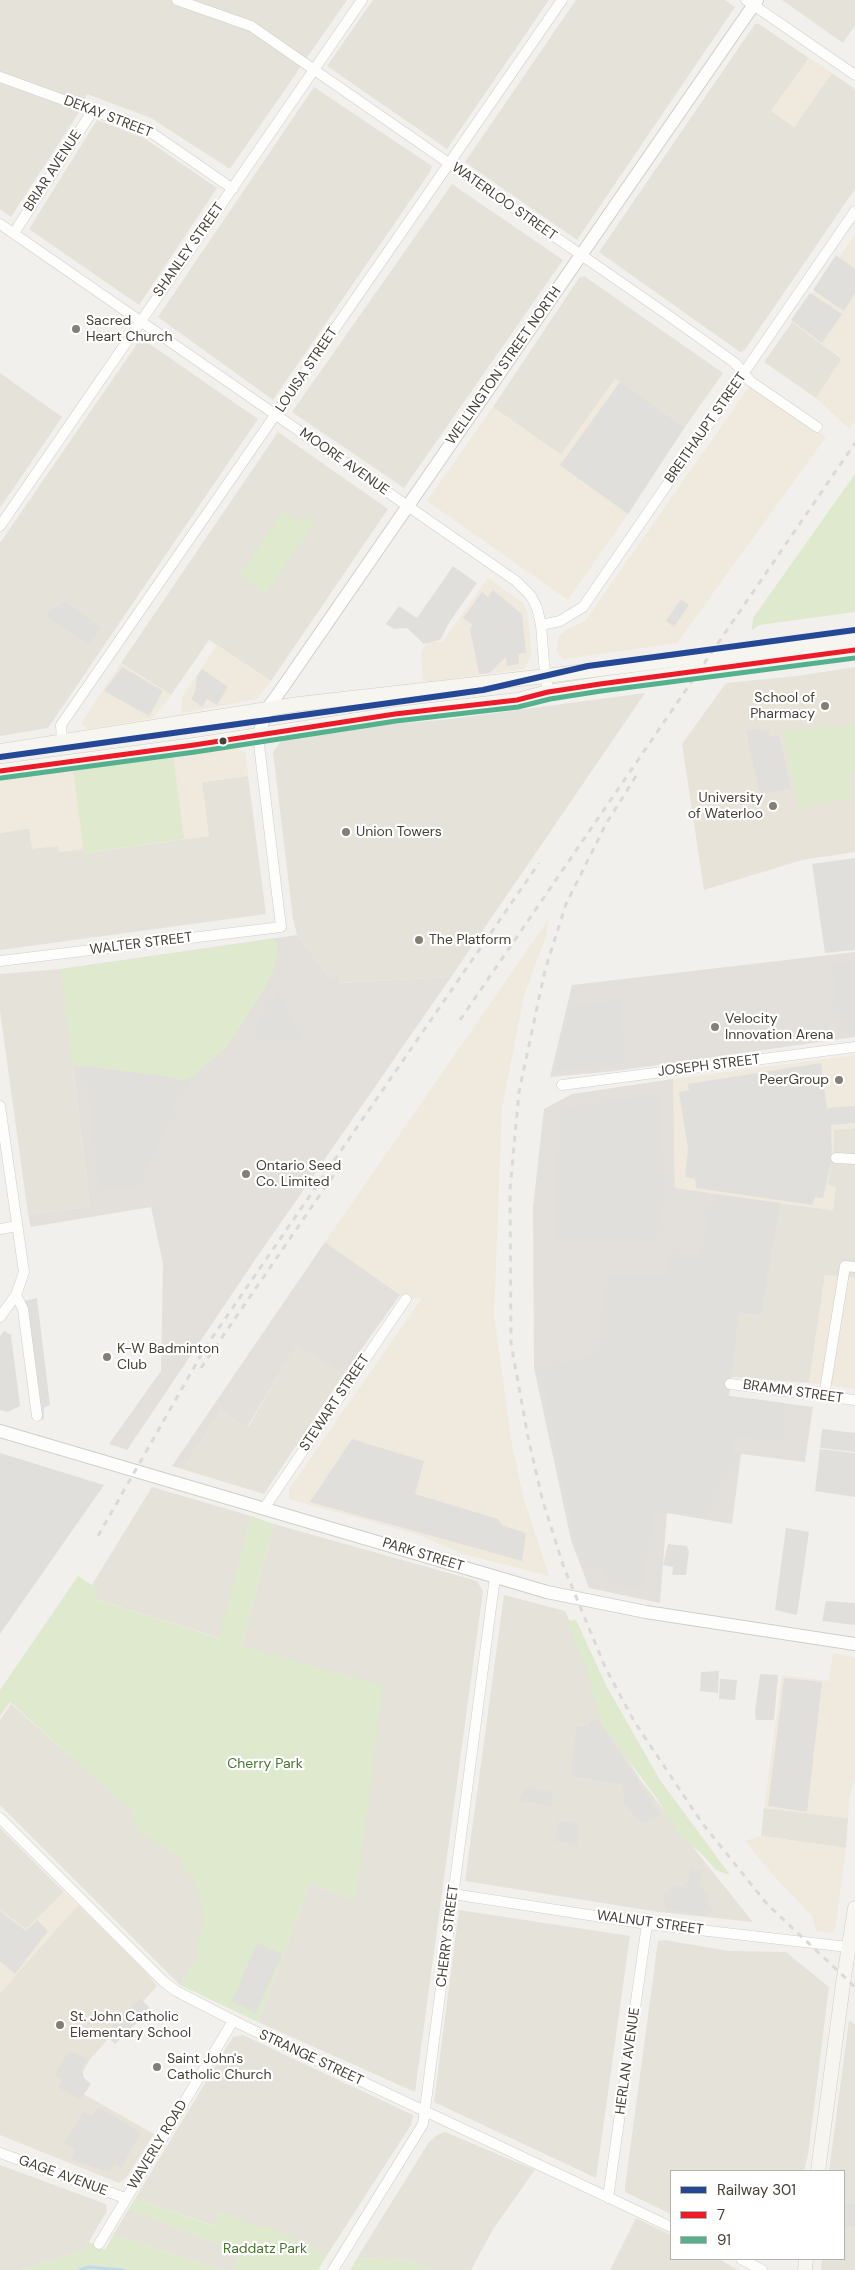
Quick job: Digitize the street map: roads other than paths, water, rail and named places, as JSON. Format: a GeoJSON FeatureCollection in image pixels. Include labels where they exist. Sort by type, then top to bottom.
{"type":"FeatureCollection","features":[{"type":"Feature","properties":{"kind":"main road"},"geometry":{"type":"LineString","coordinates":[[0,751],[268,708],[546,676],[855,637]]}},
{"type":"Feature","properties":{"kind":"main road"},"geometry":{"type":"LineString","coordinates":[[0,772],[258,736],[395,714],[517,700],[548,692],[855,650]]}},
{"type":"Feature","properties":{"kind":"main road"},"geometry":{"type":"LineString","coordinates":[[818,2170],[855,1908]]}},
{"type":"Feature","properties":{"kind":"street","name":"WATERLOO STREET"},"geometry":{"type":"LineString","coordinates":[[177,0],[251,26],[665,313],[735,363],[750,381],[816,427]]}},
{"type":"Feature","properties":{"kind":"street","name":"SHANLEY STREET"},"geometry":{"type":"LineString","coordinates":[[0,526],[362,0]]}},
{"type":"Feature","properties":{"kind":"street","name":"LOUISA STREET"},"geometry":{"type":"LineString","coordinates":[[62,742],[61,725],[562,0]]}},
{"type":"Feature","properties":{"kind":"street"},"geometry":{"type":"LineString","coordinates":[[752,2],[855,75]]}},
{"type":"Feature","properties":{"kind":"street","name":"WELLINGTON STREET NORTH"},"geometry":{"type":"LineString","coordinates":[[258,736],[268,708],[581,256],[752,2]]}},
{"type":"Feature","properties":{"kind":"street","name":"DEKAY STREET"},"geometry":{"type":"LineString","coordinates":[[0,77],[150,131],[233,189]]}},
{"type":"Feature","properties":{"kind":"street","name":"BRIAR AVENUE"},"geometry":{"type":"LineString","coordinates":[[14,233],[93,110]]}},
{"type":"Feature","properties":{"kind":"street","name":"BREITHAUPT STREET"},"geometry":{"type":"LineString","coordinates":[[541,625],[560,621],[583,607],[855,211]]}},
{"type":"Feature","properties":{"kind":"street","name":"MOORE AVENUE"},"geometry":{"type":"LineString","coordinates":[[0,224],[516,581],[531,596],[537,608],[541,625],[548,692]]}},
{"type":"Feature","properties":{"kind":"street","name":"WALTER STREET"},"geometry":{"type":"LineString","coordinates":[[0,961],[281,927],[258,736]]}},
{"type":"Feature","properties":{"kind":"street","name":"JOSEPH STREET"},"geometry":{"type":"LineString","coordinates":[[562,1085],[855,1047]]}},
{"type":"Feature","properties":{"kind":"street"},"geometry":{"type":"LineString","coordinates":[[0,1106],[24,1272],[16,1295],[0,1317]]}},
{"type":"Feature","properties":{"kind":"street"},"geometry":{"type":"LineString","coordinates":[[836,1158],[855,1159]]}},
{"type":"Feature","properties":{"kind":"street"},"geometry":{"type":"LineString","coordinates":[[0,1229],[17,1226]]}},
{"type":"Feature","properties":{"kind":"street"},"geometry":{"type":"LineString","coordinates":[[824,1396],[845,1266],[855,1267]]}},
{"type":"Feature","properties":{"kind":"street"},"geometry":{"type":"LineString","coordinates":[[16,1295],[23,1308],[37,1416]]}},
{"type":"Feature","properties":{"kind":"street","name":"STEWART STREET"},"geometry":{"type":"LineString","coordinates":[[265,1507],[406,1299]]}},
{"type":"Feature","properties":{"kind":"street","name":"BRAMM STREET"},"geometry":{"type":"LineString","coordinates":[[730,1384],[855,1400]]}},
{"type":"Feature","properties":{"kind":"street","name":"PARK STREET"},"geometry":{"type":"LineString","coordinates":[[0,1431],[265,1507],[495,1577],[588,1602],[855,1644]]}},
{"type":"Feature","properties":{"kind":"street","name":"CHERRY STREET"},"geometry":{"type":"LineString","coordinates":[[333,2270],[423,2124],[495,1577]]}},
{"type":"Feature","properties":{"kind":"street","name":"STRANGE STREET"},"geometry":{"type":"LineString","coordinates":[[0,1818],[163,1981],[176,1991],[233,2020],[670,2227]]}},
{"type":"Feature","properties":{"kind":"street","name":"WALNUT STREET"},"geometry":{"type":"LineString","coordinates":[[453,1894],[647,1924],[848,1947]]}},
{"type":"Feature","properties":{"kind":"street","name":"HERLAN AVENUE"},"geometry":{"type":"LineString","coordinates":[[608,2198],[647,1924]]}},
{"type":"Feature","properties":{"kind":"street","name":"WAVERLY ROAD"},"geometry":{"type":"LineString","coordinates":[[99,2244],[233,2020]]}},
{"type":"Feature","properties":{"kind":"street","name":"GAGE AVENUE"},"geometry":{"type":"LineString","coordinates":[[0,2153],[125,2198]]}},
{"type":"Feature","properties":{"kind":"street"},"geometry":{"type":"LineString","coordinates":[[743,2260],[762,2270]]}},
{"type":"Feature","properties":{"kind":"waterway"},"geometry":{"type":"LineString","coordinates":[[80,2270],[88,2267],[124,2270]]}},
{"type":"Feature","properties":{"kind":"railway"},"geometry":{"type":"LineString","coordinates":[[460,1020],[855,443]]}},
{"type":"Feature","properties":{"kind":"railway"},"geometry":{"type":"LineString","coordinates":[[636,776],[606,824],[566,904],[545,970],[519,1092],[510,1189],[511,1343],[528,1437],[542,1498],[563,1565],[605,1667],[634,1721],[702,1823],[767,1904],[855,1987]]}},
{"type":"Feature","properties":{"kind":"railway"},"geometry":{"type":"LineString","coordinates":[[98,1536],[205,1348],[539,863]]}},
{"type":"Feature","properties":{"kind":"railway"},"geometry":{"type":"LineString","coordinates":[[201,1368],[337,1170]]}},
{"type":"Feature","properties":{"kind":"rail line","name":"301"},"geometry":{"type":"LineString","coordinates":[[0,757],[483,690],[588,666],[855,630]]}},
{"type":"Feature","properties":{"kind":"place","name":"Sacred Heart Church"},"geometry":{"type":"Point","coordinates":[76,329]}},
{"type":"Feature","properties":{"kind":"place","name":"School of Pharmacy"},"geometry":{"type":"Point","coordinates":[825,706]}},
{"type":"Feature","properties":{"kind":"place","name":"University of Waterloo"},"geometry":{"type":"Point","coordinates":[773,806]}},
{"type":"Feature","properties":{"kind":"place","name":"Union Towers"},"geometry":{"type":"Point","coordinates":[346,832]}},
{"type":"Feature","properties":{"kind":"place","name":"The Platform"},"geometry":{"type":"Point","coordinates":[419,940]}},
{"type":"Feature","properties":{"kind":"place","name":"Velocity Innovation Arena"},"geometry":{"type":"Point","coordinates":[715,1027]}},
{"type":"Feature","properties":{"kind":"place","name":"PeerGroup"},"geometry":{"type":"Point","coordinates":[839,1080]}},
{"type":"Feature","properties":{"kind":"place","name":"Ontario Seed Co. Limited"},"geometry":{"type":"Point","coordinates":[246,1174]}},
{"type":"Feature","properties":{"kind":"place","name":"K-W Badminton Club"},"geometry":{"type":"Point","coordinates":[107,1357]}},
{"type":"Feature","properties":{"kind":"place","name":"St. John Catholic Elementary School"},"geometry":{"type":"Point","coordinates":[60,2025]}},
{"type":"Feature","properties":{"kind":"place","name":"Saint John's Catholic Church"},"geometry":{"type":"Point","coordinates":[157,2067]}},
{"type":"Feature","properties":{"kind":"park label","name":"Cherry Park"},"geometry":{"type":"Point","coordinates":[265,1764]}},
{"type":"Feature","properties":{"kind":"park label","name":"Raddatz Park"},"geometry":{"type":"Point","coordinates":[265,2249]}}]}
